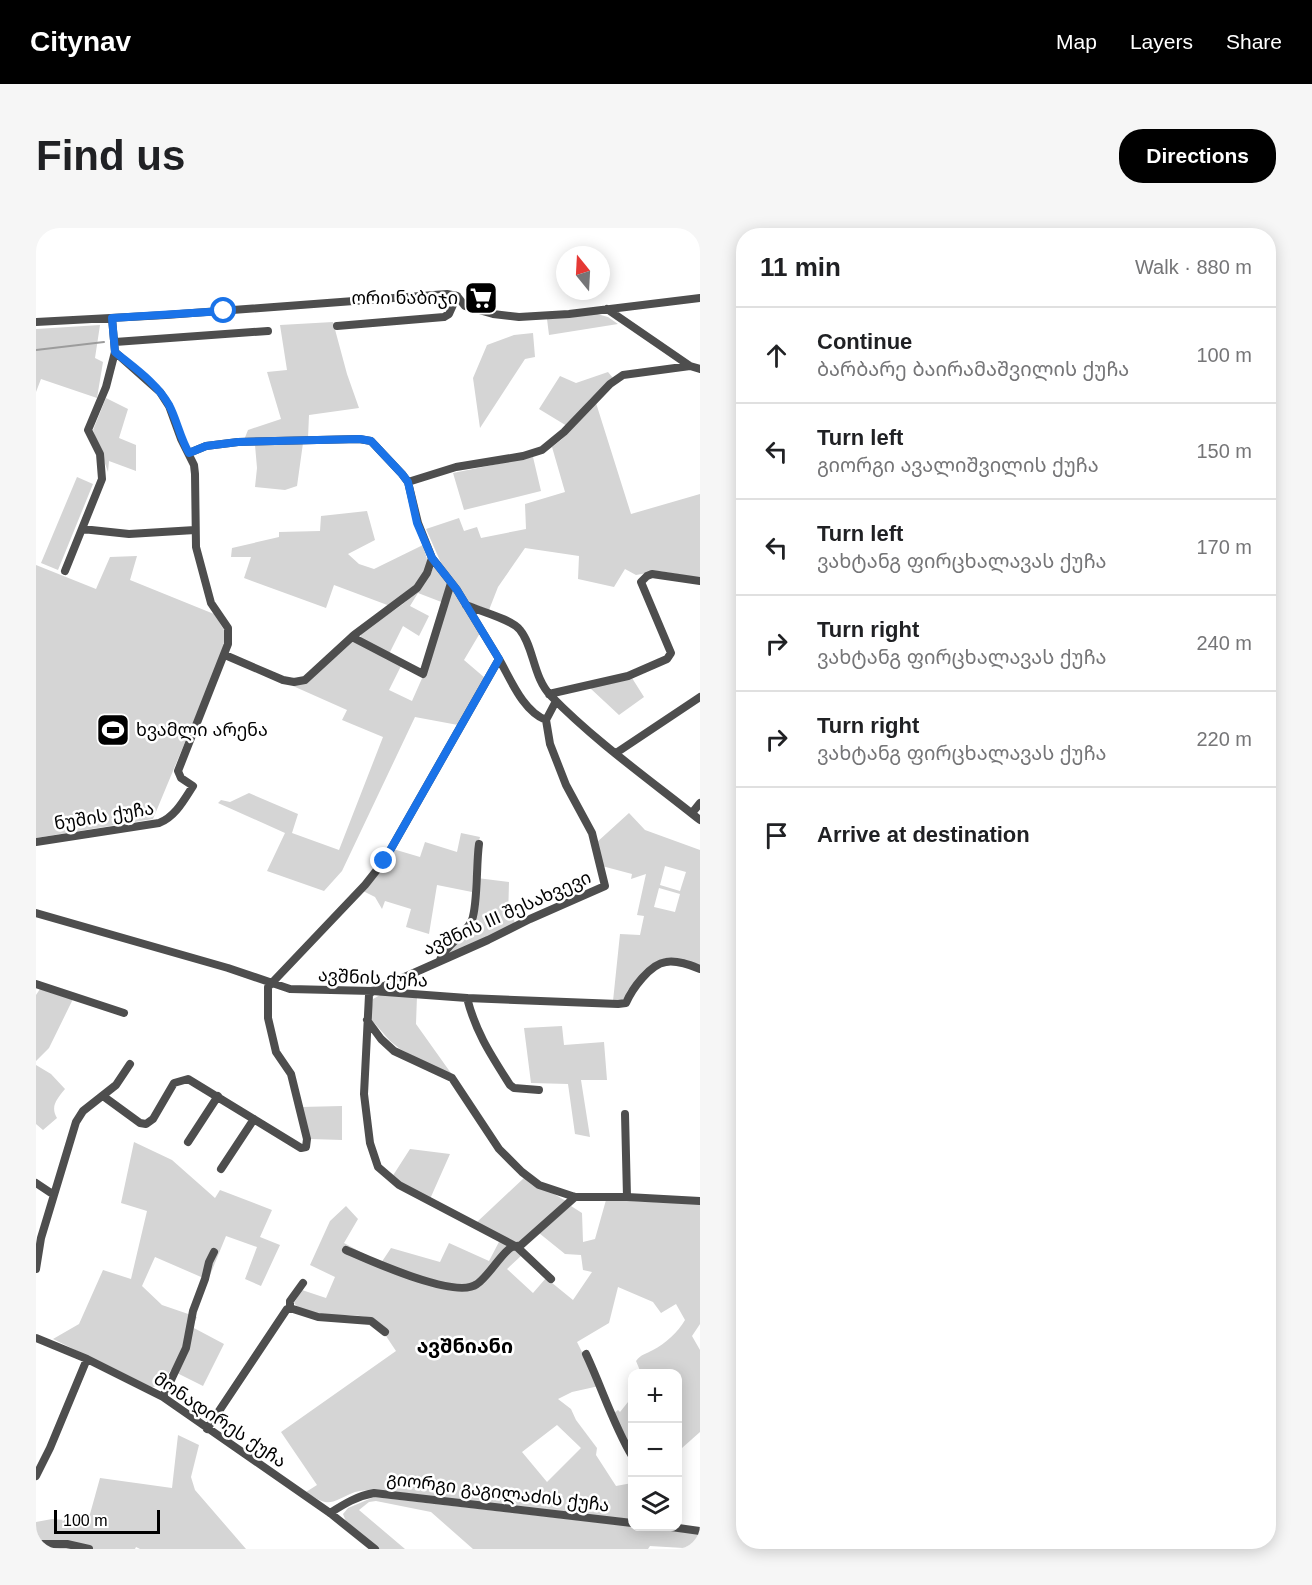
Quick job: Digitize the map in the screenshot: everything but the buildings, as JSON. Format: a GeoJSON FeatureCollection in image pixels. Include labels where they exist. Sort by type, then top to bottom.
{"type":"FeatureCollection","features":[{"type":"Feature","properties":{"kind":"street"},"geometry":{"type":"LineString","coordinates":[[36,322],[447,294],[457,296],[465,306],[493,314],[519,317],[700,298]]}},
{"type":"Feature","properties":{"kind":"street"},"geometry":{"type":"LineString","coordinates":[[337,326],[444,317],[449,314],[457,296]]}},
{"type":"Feature","properties":{"kind":"street"},"geometry":{"type":"LineString","coordinates":[[607,309],[690,366],[700,369]]}},
{"type":"Feature","properties":{"kind":"street"},"geometry":{"type":"LineString","coordinates":[[65,571],[102,479],[100,454],[88,430],[106,387],[115,352],[112,318]]}},
{"type":"Feature","properties":{"kind":"street"},"geometry":{"type":"LineString","coordinates":[[115,342],[268,331]]}},
{"type":"Feature","properties":{"kind":"street"},"geometry":{"type":"LineString","coordinates":[[115,352],[160,392],[169,406],[181,439],[189,453],[195,474],[195,530],[198,558],[211,603],[228,628],[225,655],[283,680],[294,682],[305,680],[351,637],[417,588],[427,573],[432,558]]}},
{"type":"Feature","properties":{"kind":"street"},"geometry":{"type":"LineString","coordinates":[[408,482],[456,467],[523,456],[542,450],[564,432],[610,384],[623,375],[690,366]]}},
{"type":"Feature","properties":{"kind":"street"},"geometry":{"type":"LineString","coordinates":[[189,453],[206,446],[238,442],[367,439],[408,482],[417,523],[432,558],[466,605],[530,710],[537,717],[546,720],[555,701]]}},
{"type":"Feature","properties":{"kind":"street"},"geometry":{"type":"LineString","coordinates":[[82,529],[129,534],[195,530]]}},
{"type":"Feature","properties":{"kind":"street"},"geometry":{"type":"LineString","coordinates":[[549,694],[628,676],[667,659],[671,654],[641,582],[652,574],[700,580]]}},
{"type":"Feature","properties":{"kind":"street"},"geometry":{"type":"LineString","coordinates":[[351,637],[423,675],[451,583]]}},
{"type":"Feature","properties":{"kind":"street"},"geometry":{"type":"LineString","coordinates":[[466,605],[520,630],[542,686],[555,701],[700,820]]}},
{"type":"Feature","properties":{"kind":"street","name":"ნუშის ქუჩა"},"geometry":{"type":"LineString","coordinates":[[36,842],[166,820],[183,803],[193,786],[181,778],[178,771],[225,655]]}},
{"type":"Feature","properties":{"kind":"street"},"geometry":{"type":"LineString","coordinates":[[103,1096],[140,1123],[147,1124],[153,1119],[174,1083],[188,1079],[301,1148],[306,1147],[307,1139],[291,1074],[276,1052],[268,1022],[267,992],[270,984],[365,885],[384,861],[499,659]]}},
{"type":"Feature","properties":{"kind":"street"},"geometry":{"type":"LineString","coordinates":[[616,753],[700,697]]}},
{"type":"Feature","properties":{"kind":"street","name":"ავშნის III შესახვევი"},"geometry":{"type":"LineString","coordinates":[[372,991],[604,886],[592,833],[559,769],[550,744],[546,720]]}},
{"type":"Feature","properties":{"kind":"street"},"geometry":{"type":"LineString","coordinates":[[692,813],[700,804]]}},
{"type":"Feature","properties":{"kind":"street"},"geometry":{"type":"LineString","coordinates":[[440,960],[446,949],[471,921],[474,911],[479,844]]}},
{"type":"Feature","properties":{"kind":"street","name":"ავშნის ქუჩა"},"geometry":{"type":"LineString","coordinates":[[36,913],[228,968],[290,989],[372,991],[618,1005],[626,1003],[638,983],[662,963],[668,961],[700,969]]}},
{"type":"Feature","properties":{"kind":"street"},"geometry":{"type":"LineString","coordinates":[[36,984],[124,1012]]}},
{"type":"Feature","properties":{"kind":"street"},"geometry":{"type":"LineString","coordinates":[[372,991],[369,995],[367,1020],[364,1094],[370,1143],[378,1167],[399,1185],[517,1246],[551,1279]]}},
{"type":"Feature","properties":{"kind":"street"},"geometry":{"type":"LineString","coordinates":[[467,998],[481,1040],[510,1085],[514,1088],[538,1090]]}},
{"type":"Feature","properties":{"kind":"street"},"geometry":{"type":"LineString","coordinates":[[367,1020],[381,1039],[394,1051],[452,1078],[499,1149],[539,1185],[575,1197],[700,1201]]}},
{"type":"Feature","properties":{"kind":"street"},"geometry":{"type":"LineString","coordinates":[[36,1269],[38,1239],[76,1122],[83,1111],[116,1085],[130,1064]]}},
{"type":"Feature","properties":{"kind":"street"},"geometry":{"type":"LineString","coordinates":[[188,1142],[218,1096]]}},
{"type":"Feature","properties":{"kind":"street"},"geometry":{"type":"LineString","coordinates":[[625,1114],[627,1197]]}},
{"type":"Feature","properties":{"kind":"street"},"geometry":{"type":"LineString","coordinates":[[221,1169],[254,1119]]}},
{"type":"Feature","properties":{"kind":"street"},"geometry":{"type":"LineString","coordinates":[[36,1183],[54,1195]]}},
{"type":"Feature","properties":{"kind":"street"},"geometry":{"type":"LineString","coordinates":[[346,1250],[389,1269],[431,1282],[459,1288],[476,1286],[511,1247],[521,1245],[575,1197]]}},
{"type":"Feature","properties":{"kind":"street"},"geometry":{"type":"LineString","coordinates":[[163,1397],[186,1348],[193,1311],[214,1252]]}},
{"type":"Feature","properties":{"kind":"street"},"geometry":{"type":"LineString","coordinates":[[290,1308],[290,1301],[303,1283]]}},
{"type":"Feature","properties":{"kind":"street"},"geometry":{"type":"LineString","coordinates":[[207,1429],[282,1313],[290,1308],[318,1317],[371,1321],[385,1332]]}},
{"type":"Feature","properties":{"kind":"street","name":"მონადირეს ქუჩა"},"geometry":{"type":"LineString","coordinates":[[36,1338],[87,1359],[163,1397],[330,1513],[375,1549]]}},
{"type":"Feature","properties":{"kind":"street"},"geometry":{"type":"LineString","coordinates":[[586,1354],[615,1425],[628,1447]]}},
{"type":"Feature","properties":{"kind":"street"},"geometry":{"type":"LineString","coordinates":[[36,1476],[87,1359]]}},
{"type":"Feature","properties":{"kind":"street","name":"გიორგი გაგილაძის ქუჩა"},"geometry":{"type":"LineString","coordinates":[[330,1513],[346,1502],[374,1493],[628,1522]]}},
{"type":"Feature","properties":{"kind":"street"},"geometry":{"type":"LineString","coordinates":[[682,1529],[700,1531]]}},
{"type":"Feature","properties":{"kind":"street"},"geometry":{"type":"LineString","coordinates":[[36,1544],[67,1544],[89,1549]]}},
{"type":"Feature","properties":{"kind":"shaded area"},"geometry":{"type":"Polygon","coordinates":[[[597,314],[608,317],[618,324],[549,335],[547,319],[597,314]]]}},
{"type":"Feature","properties":{"kind":"shaded area"},"geometry":{"type":"Polygon","coordinates":[[[333,322],[359,408],[309,415],[308,438],[244,440],[248,430],[281,419],[267,372],[287,370],[280,325],[333,322]]]}},
{"type":"Feature","properties":{"kind":"shaded area"},"geometry":{"type":"Polygon","coordinates":[[[100,325],[95,358],[103,362],[97,398],[41,379],[36,392],[36,329],[100,325]]]}},
{"type":"Feature","properties":{"kind":"shaded area"},"geometry":{"type":"Polygon","coordinates":[[[533,333],[535,357],[525,359],[480,428],[473,378],[487,345],[514,335],[533,333]]]}},
{"type":"Feature","properties":{"kind":"shaded area"},"geometry":{"type":"Polygon","coordinates":[[[608,372],[613,378],[590,399],[567,426],[539,409],[560,376],[576,383],[608,372]]]}},
{"type":"Feature","properties":{"kind":"shaded area"},"geometry":{"type":"Polygon","coordinates":[[[106,398],[128,409],[119,438],[136,445],[136,471],[109,461],[108,472],[93,430],[106,398]]]}},
{"type":"Feature","properties":{"kind":"shaded area"},"geometry":{"type":"Polygon","coordinates":[[[596,403],[631,514],[700,494],[700,578],[659,571],[636,575],[625,569],[614,587],[578,579],[579,556],[525,548],[498,587],[489,610],[466,601],[441,563],[426,529],[459,518],[464,531],[477,527],[481,538],[526,529],[525,504],[565,492],[552,447],[596,403]]]}},
{"type":"Feature","properties":{"kind":"shaded area"},"geometry":{"type":"Polygon","coordinates":[[[303,443],[297,486],[285,490],[255,487],[257,468],[255,445],[303,443]]]}},
{"type":"Feature","properties":{"kind":"shaded area"},"geometry":{"type":"Polygon","coordinates":[[[533,457],[541,491],[464,510],[453,473],[533,457]]]}},
{"type":"Feature","properties":{"kind":"shaded area"},"geometry":{"type":"Polygon","coordinates":[[[77,477],[93,484],[58,570],[41,563],[77,477]]]}},
{"type":"Feature","properties":{"kind":"shaded area"},"geometry":{"type":"Polygon","coordinates":[[[367,511],[375,540],[348,554],[359,564],[374,569],[423,545],[426,557],[425,571],[418,583],[390,606],[334,585],[326,608],[244,578],[251,557],[231,557],[232,548],[279,537],[279,532],[320,531],[321,516],[367,511]]]}},
{"type":"Feature","properties":{"kind":"shaded area","name":"ხვამლი არენა"},"geometry":{"type":"Polygon","coordinates":[[[137,556],[130,580],[214,614],[226,633],[227,641],[153,819],[36,838],[36,565],[96,589],[110,557],[137,556]]]}},
{"type":"Feature","properties":{"kind":"shaded area"},"geometry":{"type":"Polygon","coordinates":[[[434,566],[448,583],[444,603],[418,593],[410,606],[429,616],[419,636],[403,626],[389,654],[361,638],[360,633],[412,596],[421,587],[434,566]]]}},
{"type":"Feature","properties":{"kind":"shaded area"},"geometry":{"type":"Polygon","coordinates":[[[452,588],[480,633],[464,660],[485,678],[458,725],[415,717],[342,871],[324,891],[267,871],[285,833],[218,803],[221,800],[230,802],[249,793],[298,814],[292,833],[339,850],[383,737],[342,720],[347,710],[293,686],[352,640],[401,666],[389,690],[412,701],[427,667],[452,588]]]}},
{"type":"Feature","properties":{"kind":"shaded area"},"geometry":{"type":"Polygon","coordinates":[[[632,678],[644,697],[619,715],[590,688],[632,678]]]}},
{"type":"Feature","properties":{"kind":"shaded area"},"geometry":{"type":"Polygon","coordinates":[[[629,813],[645,830],[700,850],[700,966],[665,958],[628,990],[623,1000],[613,1001],[620,934],[640,935],[644,916],[637,915],[646,874],[631,879],[632,874],[602,866],[596,843],[629,813]],[[665,866],[660,885],[680,891],[686,872],[665,866]],[[659,888],[654,907],[675,912],[680,894],[659,888]]]}},
{"type":"Feature","properties":{"kind":"shaded area"},"geometry":{"type":"Polygon","coordinates":[[[461,833],[480,837],[474,860],[472,892],[437,885],[429,934],[406,927],[411,909],[385,901],[382,909],[375,897],[363,891],[393,849],[420,857],[425,842],[457,852],[461,833]]]}},
{"type":"Feature","properties":{"kind":"shaded area"},"geometry":{"type":"Polygon","coordinates":[[[477,878],[509,882],[508,919],[514,919],[515,925],[445,956],[468,930],[477,878]]]}},
{"type":"Feature","properties":{"kind":"shaded area"},"geometry":{"type":"Polygon","coordinates":[[[40,989],[73,999],[49,1048],[36,1061],[36,995],[40,989]]]}},
{"type":"Feature","properties":{"kind":"shaded area"},"geometry":{"type":"Polygon","coordinates":[[[382,994],[417,996],[416,1024],[453,1076],[400,1049],[370,1018],[373,999],[382,994]]]}},
{"type":"Feature","properties":{"kind":"shaded area"},"geometry":{"type":"Polygon","coordinates":[[[562,1026],[564,1045],[604,1042],[607,1080],[581,1080],[590,1137],[575,1134],[568,1084],[531,1083],[524,1028],[562,1026]]]}},
{"type":"Feature","properties":{"kind":"shaded area"},"geometry":{"type":"Polygon","coordinates":[[[36,1065],[51,1074],[65,1089],[54,1106],[57,1118],[43,1130],[36,1124],[36,1065]]]}},
{"type":"Feature","properties":{"kind":"shaded area"},"geometry":{"type":"Polygon","coordinates":[[[342,1106],[342,1140],[310,1139],[301,1107],[342,1106]]]}},
{"type":"Feature","properties":{"kind":"shaded area"},"geometry":{"type":"Polygon","coordinates":[[[134,1142],[172,1160],[215,1198],[220,1190],[272,1210],[260,1237],[280,1245],[261,1286],[245,1279],[257,1247],[226,1236],[208,1280],[155,1257],[142,1286],[162,1305],[197,1317],[192,1327],[224,1344],[203,1386],[171,1370],[161,1384],[150,1387],[53,1339],[79,1324],[103,1270],[131,1279],[147,1211],[121,1203],[134,1142]]]}},
{"type":"Feature","properties":{"kind":"shaded area"},"geometry":{"type":"Polygon","coordinates":[[[410,1149],[450,1154],[430,1199],[392,1177],[410,1149]]]}},
{"type":"Feature","properties":{"kind":"shaded area"},"geometry":{"type":"Polygon","coordinates":[[[525,1177],[566,1201],[519,1245],[476,1223],[525,1177]]]}},
{"type":"Feature","properties":{"kind":"shaded area"},"geometry":{"type":"Polygon","coordinates":[[[606,1200],[700,1204],[700,1324],[692,1336],[700,1350],[700,1432],[682,1448],[682,1369],[639,1369],[636,1361],[667,1341],[685,1320],[676,1304],[661,1313],[653,1302],[618,1287],[609,1323],[577,1342],[599,1386],[572,1392],[558,1399],[571,1409],[576,1420],[597,1448],[596,1455],[616,1486],[628,1484],[628,1521],[380,1490],[355,1492],[330,1502],[321,1501],[306,1492],[317,1485],[281,1432],[396,1351],[386,1336],[388,1333],[372,1319],[360,1316],[309,1313],[294,1303],[302,1290],[326,1298],[335,1277],[310,1265],[330,1221],[346,1206],[358,1219],[344,1243],[381,1263],[391,1248],[440,1262],[449,1243],[489,1261],[500,1240],[522,1255],[507,1269],[533,1293],[546,1278],[573,1300],[592,1272],[583,1270],[581,1255],[565,1254],[539,1233],[571,1206],[582,1213],[583,1242],[595,1239],[606,1200]],[[557,1425],[522,1452],[547,1482],[581,1448],[557,1425]]]}},
{"type":"Feature","properties":{"kind":"shaded area"},"geometry":{"type":"Polygon","coordinates":[[[628,1402],[628,1444],[613,1414],[618,1410],[620,1412],[628,1402]]]}},
{"type":"Feature","properties":{"kind":"shaded area"},"geometry":{"type":"Polygon","coordinates":[[[178,1435],[199,1445],[191,1477],[195,1490],[246,1549],[140,1549],[136,1547],[135,1549],[36,1549],[36,1522],[52,1519],[65,1520],[90,1514],[100,1478],[172,1488],[178,1435]]]}},
{"type":"Feature","properties":{"kind":"shaded area"},"geometry":{"type":"Polygon","coordinates":[[[374,1497],[628,1526],[628,1531],[674,1531],[700,1534],[700,1549],[650,1546],[648,1549],[473,1549],[431,1512],[376,1501],[369,1502],[359,1510],[405,1549],[378,1549],[347,1524],[343,1514],[348,1508],[374,1497]]]}},
{"type":"Feature","properties":{"kind":"waterway"},"geometry":{"type":"LineString","coordinates":[[36,350],[104,342]]}},
{"type":"Feature","properties":{"kind":"place","name":"ორი ნაბიჯი"},"geometry":{"type":"Point","coordinates":[481,298]}},
{"type":"Feature","properties":{"kind":"place","name":"ხვამლი არენა"},"geometry":{"type":"Point","coordinates":[113,730]}},
{"type":"Feature","properties":{"kind":"district","name":"ავშნიანი"},"geometry":{"type":"Point","coordinates":[465,1346]}},
{"type":"Feature","properties":{"kind":"route"},"geometry":{"type":"LineString","coordinates":[[224,311],[112,318],[115,352],[160,392],[169,406],[181,439],[189,453],[206,446],[238,442],[360,439],[371,441],[408,482],[417,523],[432,558],[457,590],[499,659],[384,861]]}}]}
